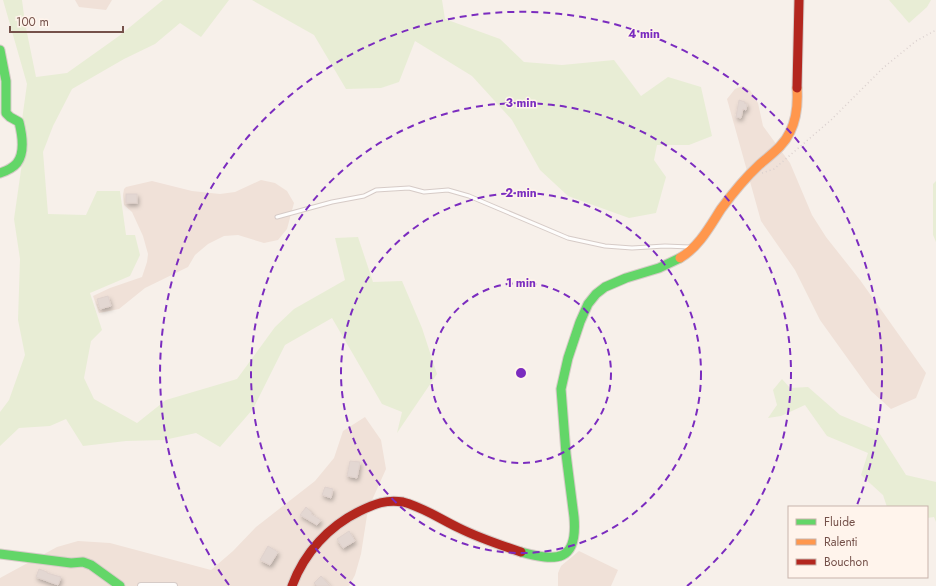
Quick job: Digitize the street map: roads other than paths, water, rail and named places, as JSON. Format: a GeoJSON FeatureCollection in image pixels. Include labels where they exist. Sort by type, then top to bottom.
{"type":"FeatureCollection","features":[{"type":"Feature","properties":{"kind":"street"},"geometry":{"type":"LineString","coordinates":[[292,586],[305,562],[331,529],[345,518],[376,504],[390,500],[437,515],[472,533],[515,550],[543,558],[554,558],[564,555],[570,549],[573,541],[575,526],[565,454],[561,388],[574,339],[582,318],[589,304],[612,282],[622,278],[642,275],[668,265],[687,253],[702,236],[731,195],[744,180],[781,146],[790,133],[798,103],[799,0]]}},
{"type":"Feature","properties":{"kind":"street"},"geometry":{"type":"LineString","coordinates":[[0,50],[8,96],[6,113],[19,122],[22,136],[21,157],[17,164],[0,173]]}},
{"type":"Feature","properties":{"kind":"street"},"geometry":{"type":"LineString","coordinates":[[0,554],[71,563],[88,563],[120,586]]}},
{"type":"Feature","properties":{"kind":"street"},"geometry":{"type":"LineString","coordinates":[[141,586],[174,586]]}},
{"type":"Feature","properties":{"kind":"lane"},"geometry":{"type":"LineString","coordinates":[[277,217],[332,202],[364,196],[376,190],[409,188],[424,192],[448,190],[469,196],[568,238],[605,246],[632,248],[665,246],[693,247]]}}]}
